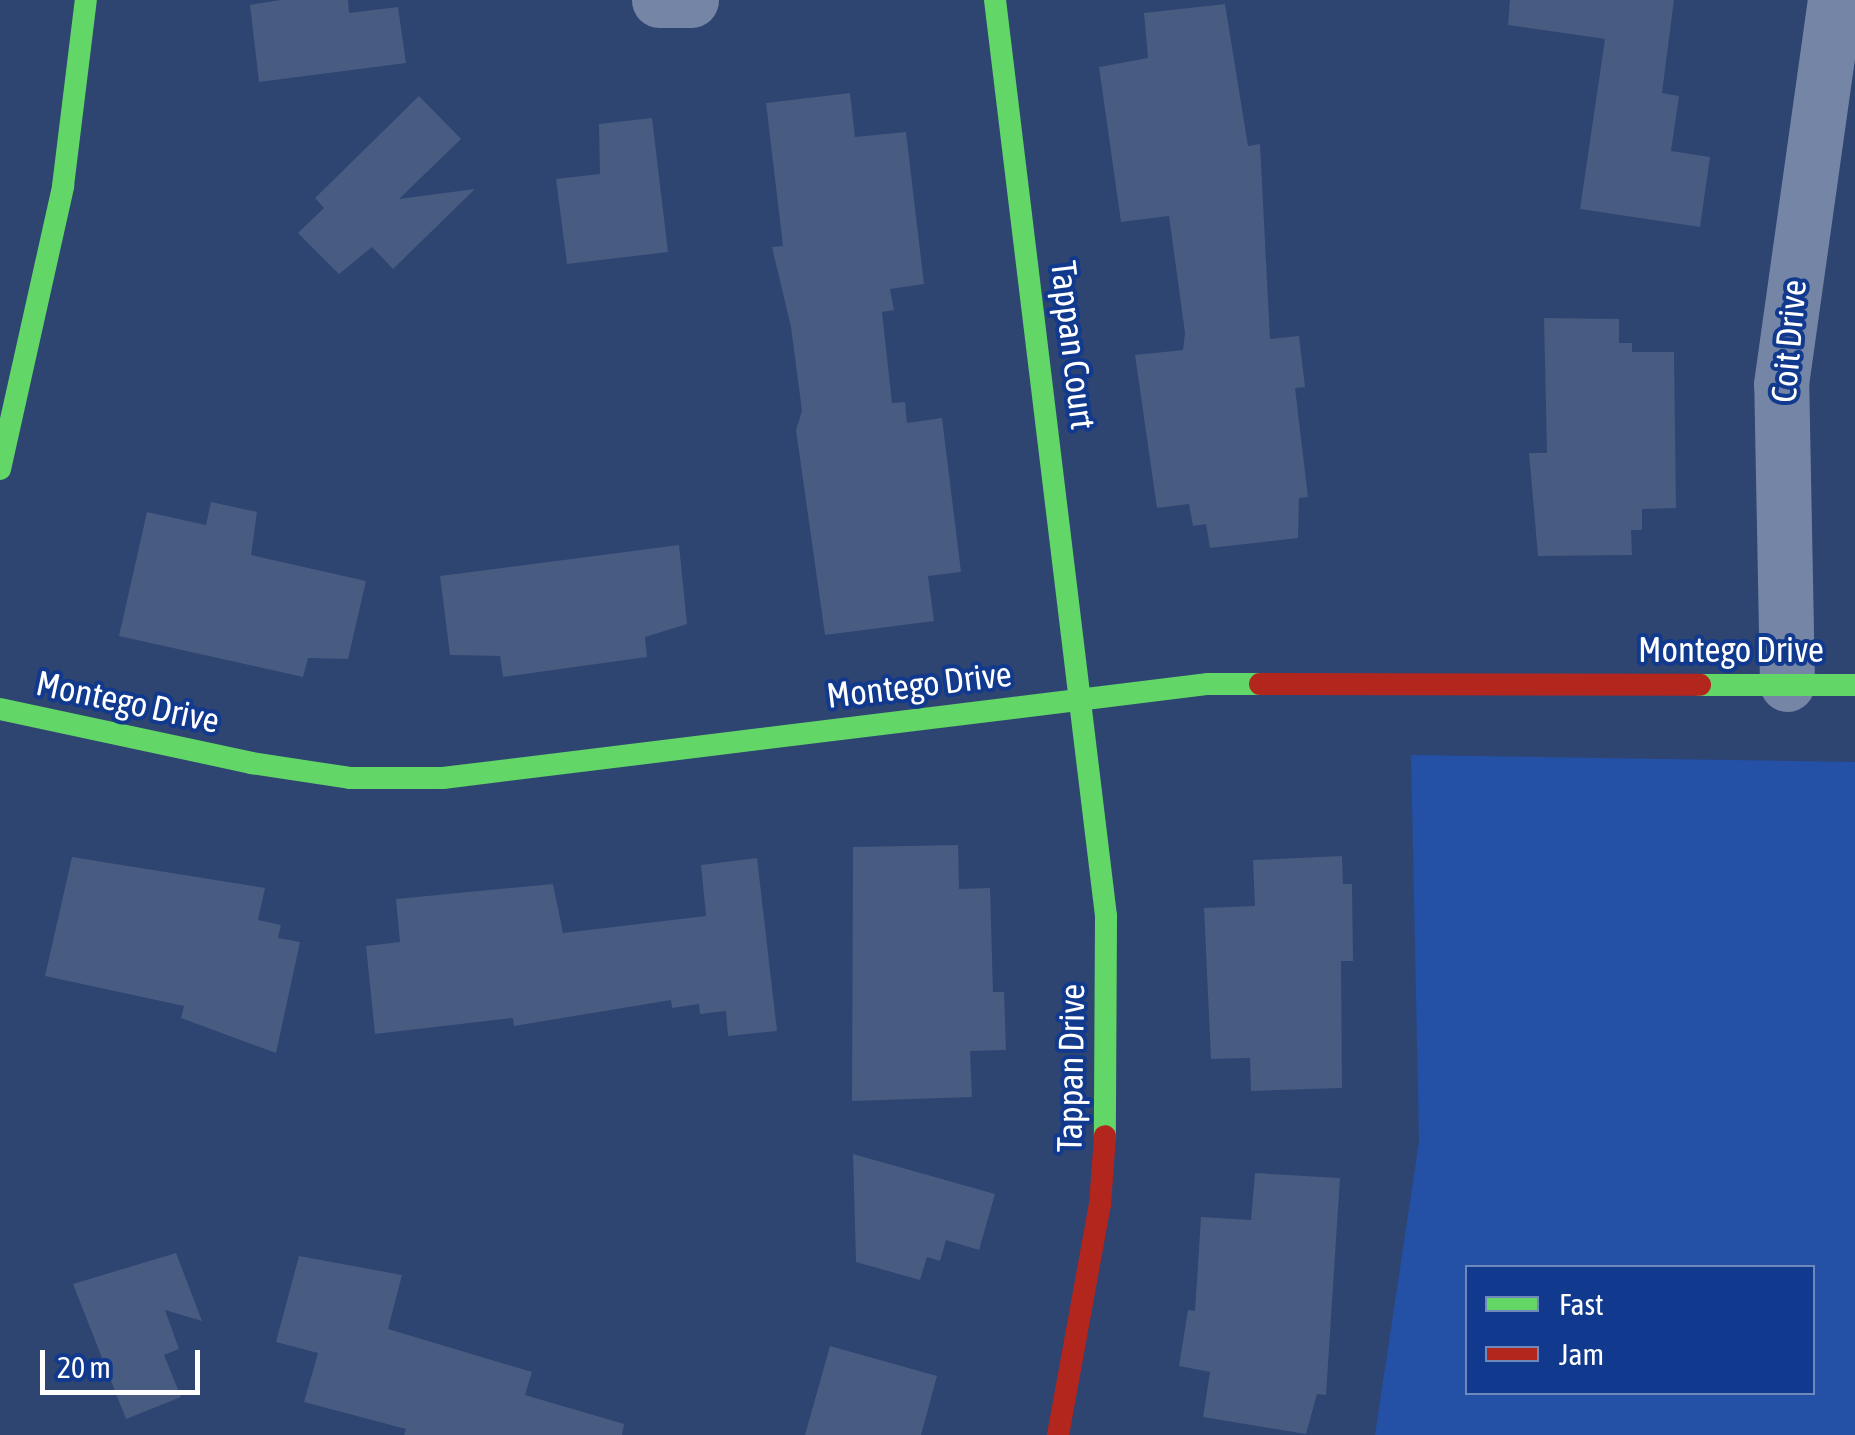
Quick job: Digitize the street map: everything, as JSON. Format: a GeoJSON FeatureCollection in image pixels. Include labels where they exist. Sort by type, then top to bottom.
{"type":"FeatureCollection","features":[{"type":"Feature","properties":{"kind":"street"},"geometry":{"type":"LineString","coordinates":[[0,469],[63,186],[86,0]]}},
{"type":"Feature","properties":{"kind":"street"},"geometry":{"type":"LineString","coordinates":[[659,0],[690,0]]}},
{"type":"Feature","properties":{"kind":"street","name":"Tappan Court"},"geometry":{"type":"LineString","coordinates":[[995,0],[1084,699]]}},
{"type":"Feature","properties":{"kind":"street","name":"Coit Drive"},"geometry":{"type":"LineString","coordinates":[[1787,684],[1781,384],[1835,0]]}},
{"type":"Feature","properties":{"kind":"street","name":"Montego Drive"},"geometry":{"type":"LineString","coordinates":[[0,709],[250,764],[350,778],[443,778],[1208,684],[1855,685]]}},
{"type":"Feature","properties":{"kind":"street","name":"Tappan Drive"},"geometry":{"type":"LineString","coordinates":[[1058,1435],[1100,1205],[1110,1054],[1106,916],[1084,699]]}},
{"type":"Feature","properties":{"kind":"shaded area"},"geometry":{"type":"Polygon","coordinates":[[[1411,755],[1855,762],[1855,1435],[1375,1435],[1419,1142],[1411,755]]]}},
{"type":"Feature","properties":{"kind":"building"},"geometry":{"type":"Polygon","coordinates":[[[280,0],[348,0],[349,13],[398,7],[406,63],[259,82],[250,5],[280,0]]]}},
{"type":"Feature","properties":{"kind":"building"},"geometry":{"type":"Polygon","coordinates":[[[1510,0],[1674,0],[1662,93],[1679,96],[1671,151],[1710,157],[1700,227],[1580,209],[1605,39],[1508,25],[1510,0]]]}},
{"type":"Feature","properties":{"kind":"building"},"geometry":{"type":"Polygon","coordinates":[[[1225,4],[1248,146],[1260,144],[1270,339],[1299,336],[1305,387],[1295,388],[1308,497],[1299,498],[1298,538],[1210,548],[1206,524],[1193,526],[1189,504],[1157,508],[1135,355],[1183,350],[1185,333],[1169,216],[1121,222],[1099,67],[1148,58],[1144,13],[1225,4]]]}},
{"type":"Feature","properties":{"kind":"building"},"geometry":{"type":"Polygon","coordinates":[[[850,93],[855,137],[906,132],[924,284],[890,289],[894,310],[882,312],[892,403],[905,402],[907,423],[942,418],[961,572],[928,576],[934,621],[825,635],[796,430],[802,411],[791,327],[772,247],[783,246],[766,103],[850,93]]]}},
{"type":"Feature","properties":{"kind":"building"},"geometry":{"type":"Polygon","coordinates":[[[419,96],[461,139],[399,199],[475,189],[393,269],[372,247],[339,274],[298,233],[324,208],[315,198],[419,96]]]}},
{"type":"Feature","properties":{"kind":"building"},"geometry":{"type":"Polygon","coordinates":[[[652,118],[668,252],[567,264],[556,179],[600,174],[599,124],[652,118]]]}},
{"type":"Feature","properties":{"kind":"building"},"geometry":{"type":"Polygon","coordinates":[[[1544,318],[1619,319],[1619,343],[1632,343],[1632,352],[1674,352],[1676,508],[1642,509],[1642,530],[1631,530],[1632,555],[1538,556],[1529,453],[1547,453],[1544,318]]]}},
{"type":"Feature","properties":{"kind":"building"},"geometry":{"type":"Polygon","coordinates":[[[211,502],[257,512],[251,555],[366,581],[348,659],[308,658],[303,677],[119,636],[147,512],[206,525],[211,502]]]}},
{"type":"Feature","properties":{"kind":"building"},"geometry":{"type":"Polygon","coordinates":[[[679,545],[687,624],[645,637],[647,657],[503,677],[500,656],[450,655],[440,576],[679,545]]]}},
{"type":"Feature","properties":{"kind":"building"},"geometry":{"type":"Polygon","coordinates":[[[958,845],[959,889],[990,888],[993,992],[1004,992],[1006,1050],[970,1051],[972,1097],[852,1101],[853,847],[958,845]]]}},
{"type":"Feature","properties":{"kind":"building"},"geometry":{"type":"Polygon","coordinates":[[[1342,856],[1343,884],[1352,884],[1353,961],[1341,961],[1342,1088],[1251,1091],[1250,1058],[1211,1059],[1204,908],[1255,906],[1253,860],[1342,856]]]}},
{"type":"Feature","properties":{"kind":"building"},"geometry":{"type":"Polygon","coordinates":[[[72,857],[265,888],[258,920],[281,925],[278,938],[300,942],[276,1053],[181,1018],[184,1006],[45,976],[72,857]]]}},
{"type":"Feature","properties":{"kind":"building"},"geometry":{"type":"Polygon","coordinates":[[[757,858],[777,1031],[728,1036],[726,1011],[700,1014],[699,1004],[672,1008],[671,1000],[514,1026],[513,1018],[375,1034],[366,946],[400,942],[396,899],[553,884],[563,933],[706,916],[701,865],[757,858]]]}},
{"type":"Feature","properties":{"kind":"building"},"geometry":{"type":"Polygon","coordinates":[[[853,1154],[995,1194],[979,1250],[946,1240],[940,1261],[927,1257],[920,1280],[856,1262],[853,1154]]]}},
{"type":"Feature","properties":{"kind":"building"},"geometry":{"type":"Polygon","coordinates":[[[1255,1173],[1340,1178],[1326,1395],[1317,1394],[1306,1434],[1203,1417],[1210,1372],[1179,1366],[1188,1310],[1195,1311],[1201,1217],[1251,1220],[1255,1173]]]}},
{"type":"Feature","properties":{"kind":"building"},"geometry":{"type":"Polygon","coordinates":[[[176,1253],[202,1321],[165,1310],[179,1349],[164,1355],[181,1397],[126,1419],[73,1284],[176,1253]]]}},
{"type":"Feature","properties":{"kind":"building"},"geometry":{"type":"Polygon","coordinates":[[[299,1256],[402,1275],[388,1329],[532,1372],[525,1395],[624,1424],[622,1435],[404,1435],[406,1429],[304,1402],[318,1353],[276,1342],[299,1256]]]}},
{"type":"Feature","properties":{"kind":"building"},"geometry":{"type":"Polygon","coordinates":[[[830,1346],[937,1376],[921,1435],[805,1435],[830,1346]]]}},
{"type":"Feature","properties":{"kind":"traffic: fast"},"geometry":{"type":"LineString","coordinates":[[0,469],[63,186],[86,0]]}},
{"type":"Feature","properties":{"kind":"traffic: fast"},"geometry":{"type":"LineString","coordinates":[[995,0],[1106,916],[1105,1136]]}},
{"type":"Feature","properties":{"kind":"traffic: fast"},"geometry":{"type":"LineString","coordinates":[[0,709],[251,763],[350,778],[443,778],[1208,684],[1260,684]]}},
{"type":"Feature","properties":{"kind":"traffic: fast"},"geometry":{"type":"LineString","coordinates":[[1700,685],[1855,685]]}},
{"type":"Feature","properties":{"kind":"traffic: jam"},"geometry":{"type":"LineString","coordinates":[[1260,684],[1700,685]]}},
{"type":"Feature","properties":{"kind":"traffic: jam"},"geometry":{"type":"LineString","coordinates":[[1058,1435],[1100,1205],[1105,1136]]}}]}
